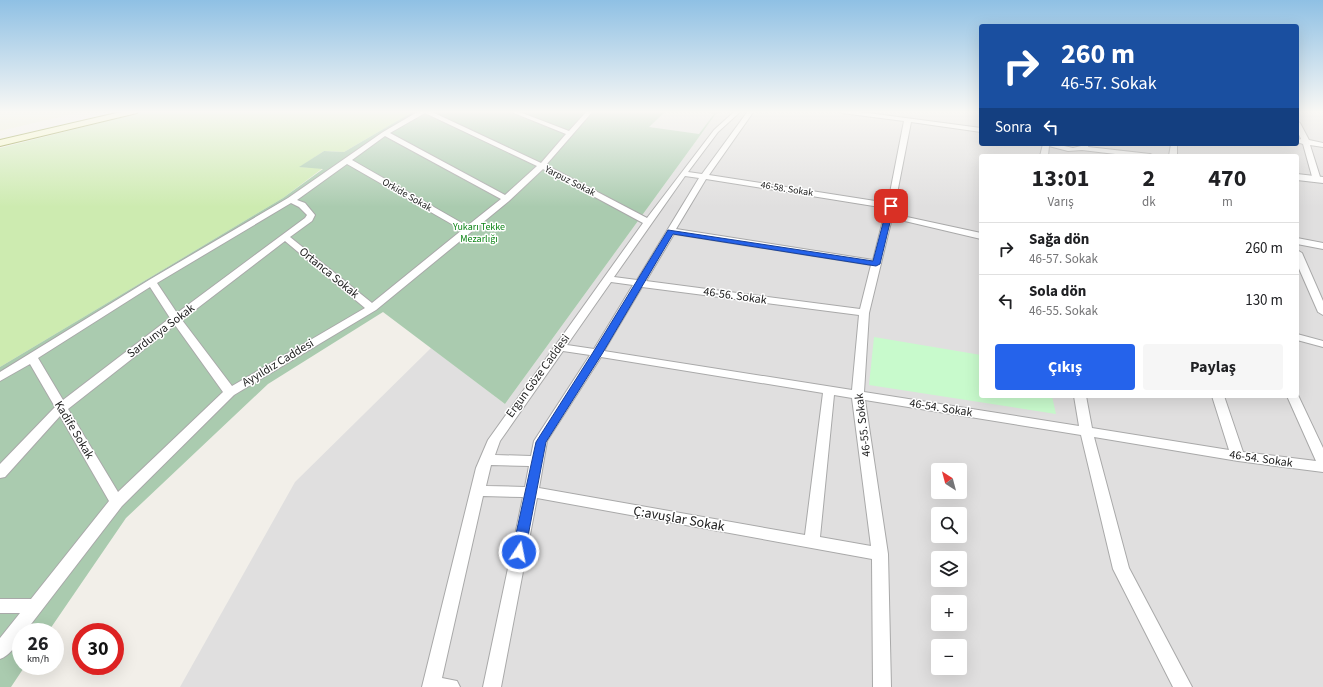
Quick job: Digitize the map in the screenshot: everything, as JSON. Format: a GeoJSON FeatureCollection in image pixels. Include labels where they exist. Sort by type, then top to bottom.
{"type":"FeatureCollection","features":[{"type":"Feature","properties":{"kind":"street"},"geometry":{"type":"LineString","coordinates":[[0,377],[152,282],[291,200],[370,143]]}},
{"type":"Feature","properties":{"kind":"street"},"geometry":{"type":"LineString","coordinates":[[405,143],[506,199]]}},
{"type":"Feature","properties":{"kind":"street","name":"Yarpuz Sokak"},"geometry":{"type":"LineString","coordinates":[[494,143],[542,166],[648,222]]}},
{"type":"Feature","properties":{"kind":"street","name":"Ayyıldız Caddesi"},"geometry":{"type":"LineString","coordinates":[[0,651],[117,502],[230,392],[372,308],[506,199],[542,166],[561,143]]}},
{"type":"Feature","properties":{"kind":"street","name":"Ergun Göze Caddesi"},"geometry":{"type":"LineString","coordinates":[[431,686],[488,451],[502,425],[683,173],[707,143]]}},
{"type":"Feature","properties":{"kind":"street"},"geometry":{"type":"LineString","coordinates":[[492,687],[541,442],[597,354],[704,176],[728,143]]}},
{"type":"Feature","properties":{"kind":"street","name":"46-55. Sokak"},"geometry":{"type":"LineString","coordinates":[[882,687],[880,554],[858,395],[864,313],[889,210],[903,143]]}},
{"type":"Feature","properties":{"kind":"street"},"geometry":{"type":"LineString","coordinates":[[1299,177],[1320,180],[1306,143]]}},
{"type":"Feature","properties":{"kind":"street"},"geometry":{"type":"LineString","coordinates":[[1312,143],[1323,145]]}},
{"type":"Feature","properties":{"kind":"street"},"geometry":{"type":"LineString","coordinates":[[1056,146],[1065,148],[1082,147],[1135,154]]}},
{"type":"Feature","properties":{"kind":"street"},"geometry":{"type":"LineString","coordinates":[[1108,146],[1148,154]]}},
{"type":"Feature","properties":{"kind":"street"},"geometry":{"type":"LineString","coordinates":[[1071,154],[1082,147]]}},
{"type":"Feature","properties":{"kind":"street","name":"Orkide Sokak"},"geometry":{"type":"LineString","coordinates":[[346,160],[468,230]]}},
{"type":"Feature","properties":{"kind":"street","name":"46-58. Sokak"},"geometry":{"type":"LineString","coordinates":[[683,173],[889,210],[979,235]]}},
{"type":"Feature","properties":{"kind":"street","name":"Sardunya Sokak"},"geometry":{"type":"LineString","coordinates":[[0,473],[61,408],[309,219],[311,215],[302,205],[291,200]]}},
{"type":"Feature","properties":{"kind":"street"},"geometry":{"type":"LineString","coordinates":[[671,231],[876,264]]}},
{"type":"Feature","properties":{"kind":"street","name":"Ortanca Sokak"},"geometry":{"type":"LineString","coordinates":[[286,238],[372,308]]}},
{"type":"Feature","properties":{"kind":"street"},"geometry":{"type":"LineString","coordinates":[[1299,241],[1323,246]]}},
{"type":"Feature","properties":{"kind":"street"},"geometry":{"type":"LineString","coordinates":[[1299,258],[1323,312]]}},
{"type":"Feature","properties":{"kind":"street","name":"46-56. Sokak"},"geometry":{"type":"LineString","coordinates":[[607,279],[864,313]]}},
{"type":"Feature","properties":{"kind":"street"},"geometry":{"type":"LineString","coordinates":[[152,282],[176,319],[230,392]]}},
{"type":"Feature","properties":{"kind":"street"},"geometry":{"type":"LineString","coordinates":[[1299,338],[1323,344]]}},
{"type":"Feature","properties":{"kind":"street","name":"46-54. Sokak"},"geometry":{"type":"LineString","coordinates":[[559,347],[1238,456],[1323,467]]}},
{"type":"Feature","properties":{"kind":"street","name":"Kadife Sokak"},"geometry":{"type":"LineString","coordinates":[[32,358],[117,502]]}},
{"type":"Feature","properties":{"kind":"street"},"geometry":{"type":"LineString","coordinates":[[812,542],[829,390]]}},
{"type":"Feature","properties":{"kind":"street"},"geometry":{"type":"LineString","coordinates":[[1080,398],[1086,431],[1121,569],[1183,687]]}},
{"type":"Feature","properties":{"kind":"street"},"geometry":{"type":"LineString","coordinates":[[1219,398],[1238,456]]}},
{"type":"Feature","properties":{"kind":"street"},"geometry":{"type":"LineString","coordinates":[[1294,398],[1323,462]]}},
{"type":"Feature","properties":{"kind":"street"},"geometry":{"type":"LineString","coordinates":[[486,460],[537,461]]}},
{"type":"Feature","properties":{"kind":"street","name":"Ç:avuşlar Sokak"},"geometry":{"type":"LineString","coordinates":[[478,491],[531,492],[880,554]]}},
{"type":"Feature","properties":{"kind":"street"},"geometry":{"type":"LineString","coordinates":[[0,606],[34,606]]}},
{"type":"Feature","properties":{"kind":"street"},"geometry":{"type":"LineString","coordinates":[[431,686],[451,687]]}},
{"type":"Feature","properties":{"kind":"shaded area"},"geometry":{"type":"Polygon","coordinates":[[[695,143],[979,143],[979,146],[1299,146],[1299,143],[1323,143],[1323,687],[180,687],[295,482],[431,348],[505,404],[695,143]]]}},
{"type":"Feature","properties":{"kind":"green space"},"geometry":{"type":"Polygon","coordinates":[[[20,143],[359,143],[344,152],[324,151],[300,167],[323,168],[283,198],[0,367],[0,148],[20,143]]]}},
{"type":"Feature","properties":{"kind":"green space","name":"Yukarı Tekke Mezarlığı"},"geometry":{"type":"Polygon","coordinates":[[[359,143],[695,143],[505,404],[383,312],[268,384],[126,518],[54,623],[12,623],[12,675],[19,675],[11,687],[0,687],[0,367],[283,198],[323,169],[299,167],[324,151],[344,152],[359,143]]]}},
{"type":"Feature","properties":{"kind":"green space"},"geometry":{"type":"Polygon","coordinates":[[[874,337],[979,355],[979,398],[1052,398],[1056,414],[869,385],[874,337]]]}},
{"type":"Feature","properties":{"kind":"route"},"geometry":{"type":"LineString","coordinates":[[519,552],[541,442],[597,354],[671,231],[876,264],[891,206]]}}]}
